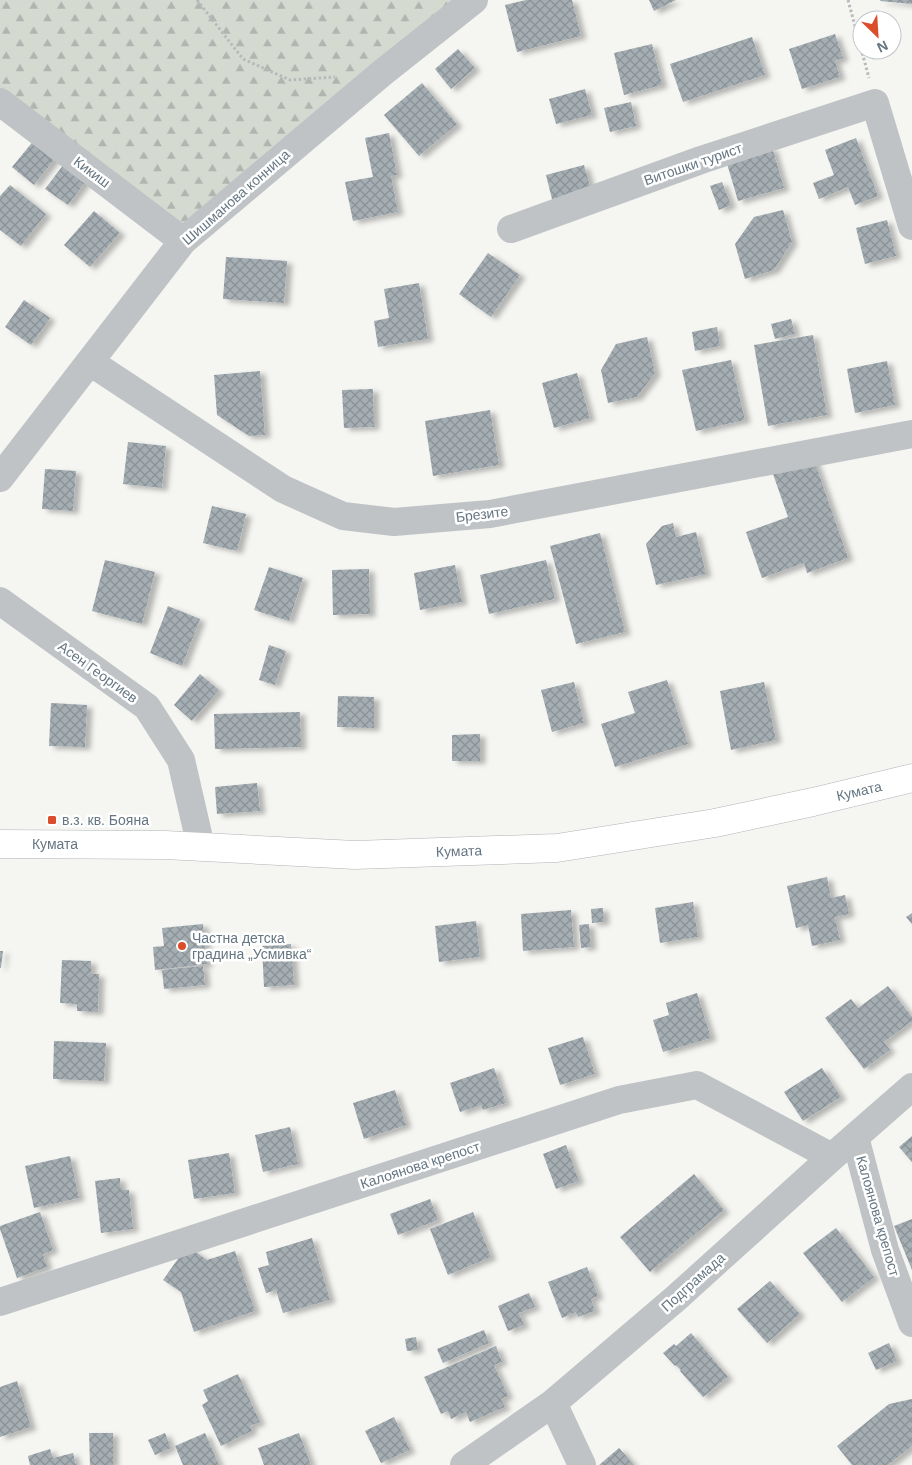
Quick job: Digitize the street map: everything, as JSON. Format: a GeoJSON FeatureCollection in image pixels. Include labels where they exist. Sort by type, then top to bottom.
{"type":"FeatureCollection","features":[{"type":"Feature","properties":{"kind":"main road","name":"Кумата"},"geometry":{"type":"LineString","coordinates":[[0,844],[165,844],[355,855],[556,848],[715,823],[912,778]]}},
{"type":"Feature","properties":{"kind":"street","name":"Шишманова конница"},"geometry":{"type":"LineString","coordinates":[[0,478],[183,241],[382,73],[474,0]]}},
{"type":"Feature","properties":{"kind":"street","name":"Кикиш"},"geometry":{"type":"LineString","coordinates":[[0,102],[183,241]]}},
{"type":"Feature","properties":{"kind":"street"},"geometry":{"type":"LineString","coordinates":[[875,103],[910,214]]}},
{"type":"Feature","properties":{"kind":"street","name":"Витошки турист"},"geometry":{"type":"LineString","coordinates":[[511,229],[701,160],[875,103]]}},
{"type":"Feature","properties":{"kind":"street","name":"Брезите"},"geometry":{"type":"LineString","coordinates":[[90,362],[283,489],[343,516],[394,522],[490,514],[912,434]]}},
{"type":"Feature","properties":{"kind":"street","name":"Асен Георгиев"},"geometry":{"type":"LineString","coordinates":[[0,601],[147,707],[181,760],[201,847]]}},
{"type":"Feature","properties":{"kind":"street","name":"Калоянова крепост"},"geometry":{"type":"LineString","coordinates":[[0,1302],[619,1100],[697,1085],[832,1157]]}},
{"type":"Feature","properties":{"kind":"street","name":"Подграмада"},"geometry":{"type":"LineString","coordinates":[[464,1465],[553,1403],[675,1299],[912,1087]]}},
{"type":"Feature","properties":{"kind":"street","name":"Калоянова крепост"},"geometry":{"type":"LineString","coordinates":[[855,1136],[885,1250],[912,1323]]}},
{"type":"Feature","properties":{"kind":"street"},"geometry":{"type":"LineString","coordinates":[[553,1403],[582,1465]]}},
{"type":"Feature","properties":{"kind":"path"},"geometry":{"type":"LineString","coordinates":[[197,0],[243,59],[290,80],[336,76]]}},
{"type":"Feature","properties":{"kind":"path"},"geometry":{"type":"LineString","coordinates":[[848,0],[875,103]]}},
{"type":"Feature","properties":{"kind":"green space"},"geometry":{"type":"Polygon","coordinates":[[[0,0],[474,0],[183,241],[0,92],[0,0]]]}},
{"type":"Feature","properties":{"kind":"building"},"geometry":{"type":"Polygon","coordinates":[[[526,0],[572,0],[581,36],[517,52],[505,5],[526,0]]]}},
{"type":"Feature","properties":{"kind":"building"},"geometry":{"type":"Polygon","coordinates":[[[649,0],[676,0],[654,11],[649,0]]]}},
{"type":"Feature","properties":{"kind":"building"},"geometry":{"type":"Polygon","coordinates":[[[912,0],[912,4],[880,1],[912,0]]]}},
{"type":"Feature","properties":{"kind":"building"},"geometry":{"type":"Polygon","coordinates":[[[835,34],[843,58],[835,61],[840,77],[802,89],[789,49],[835,34]]]}},
{"type":"Feature","properties":{"kind":"building"},"geometry":{"type":"Polygon","coordinates":[[[752,37],[765,75],[683,102],[670,64],[752,37]]]}},
{"type":"Feature","properties":{"kind":"building"},"geometry":{"type":"Polygon","coordinates":[[[652,44],[662,85],[624,95],[614,53],[652,44]]]}},
{"type":"Feature","properties":{"kind":"building"},"geometry":{"type":"Polygon","coordinates":[[[458,49],[475,68],[451,89],[435,69],[458,49]]]}},
{"type":"Feature","properties":{"kind":"building"},"geometry":{"type":"Polygon","coordinates":[[[422,83],[457,124],[419,156],[384,115],[422,83]]]}},
{"type":"Feature","properties":{"kind":"building"},"geometry":{"type":"Polygon","coordinates":[[[585,89],[592,115],[556,124],[549,99],[585,89]]]}},
{"type":"Feature","properties":{"kind":"building"},"geometry":{"type":"Polygon","coordinates":[[[631,102],[636,126],[610,132],[604,108],[631,102]]]}},
{"type":"Feature","properties":{"kind":"building"},"geometry":{"type":"Polygon","coordinates":[[[389,133],[397,175],[391,176],[398,212],[353,221],[345,182],[373,177],[365,138],[389,133]]]}},
{"type":"Feature","properties":{"kind":"building"},"geometry":{"type":"Polygon","coordinates":[[[856,138],[878,196],[855,205],[848,187],[819,199],[813,183],[834,175],[825,150],[856,138]]]}},
{"type":"Feature","properties":{"kind":"building"},"geometry":{"type":"Polygon","coordinates":[[[35,139],[57,156],[34,185],[12,167],[35,139]]]}},
{"type":"Feature","properties":{"kind":"building"},"geometry":{"type":"Polygon","coordinates":[[[772,147],[784,188],[738,201],[726,160],[772,147]]]}},
{"type":"Feature","properties":{"kind":"building"},"geometry":{"type":"Polygon","coordinates":[[[67,160],[89,177],[68,205],[45,189],[67,160]]]}},
{"type":"Feature","properties":{"kind":"building"},"geometry":{"type":"Polygon","coordinates":[[[584,165],[592,193],[553,203],[546,175],[584,165]]]}},
{"type":"Feature","properties":{"kind":"building"},"geometry":{"type":"Polygon","coordinates":[[[722,182],[731,205],[719,210],[710,186],[722,182]]]}},
{"type":"Feature","properties":{"kind":"building"},"geometry":{"type":"Polygon","coordinates":[[[10,185],[46,214],[21,246],[0,230],[0,196],[10,185]]]}},
{"type":"Feature","properties":{"kind":"building"},"geometry":{"type":"Polygon","coordinates":[[[783,210],[792,242],[774,270],[745,279],[735,244],[754,217],[783,210]]]}},
{"type":"Feature","properties":{"kind":"building"},"geometry":{"type":"Polygon","coordinates":[[[94,211],[120,233],[90,267],[64,245],[94,211]]]}},
{"type":"Feature","properties":{"kind":"building"},"geometry":{"type":"Polygon","coordinates":[[[887,220],[896,256],[865,264],[856,228],[887,220]]]}},
{"type":"Feature","properties":{"kind":"building"},"geometry":{"type":"Polygon","coordinates":[[[488,253],[520,275],[491,317],[459,294],[488,253]]]}},
{"type":"Feature","properties":{"kind":"building"},"geometry":{"type":"Polygon","coordinates":[[[226,257],[287,261],[284,303],[223,299],[226,257]]]}},
{"type":"Feature","properties":{"kind":"building"},"geometry":{"type":"Polygon","coordinates":[[[419,283],[428,339],[378,347],[374,321],[389,318],[384,289],[419,283]]]}},
{"type":"Feature","properties":{"kind":"building"},"geometry":{"type":"Polygon","coordinates":[[[24,300],[50,318],[31,345],[5,327],[24,300]]]}},
{"type":"Feature","properties":{"kind":"building"},"geometry":{"type":"Polygon","coordinates":[[[791,319],[795,334],[775,339],[771,324],[791,319]]]}},
{"type":"Feature","properties":{"kind":"building"},"geometry":{"type":"Polygon","coordinates":[[[717,327],[720,346],[695,351],[692,332],[717,327]]]}},
{"type":"Feature","properties":{"kind":"building"},"geometry":{"type":"Polygon","coordinates":[[[813,335],[827,415],[768,426],[754,345],[813,335]]]}},
{"type":"Feature","properties":{"kind":"building"},"geometry":{"type":"Polygon","coordinates":[[[647,337],[655,373],[637,397],[608,403],[601,370],[616,344],[647,337]]]}},
{"type":"Feature","properties":{"kind":"building"},"geometry":{"type":"Polygon","coordinates":[[[731,360],[745,420],[696,431],[682,370],[731,360]]]}},
{"type":"Feature","properties":{"kind":"building"},"geometry":{"type":"Polygon","coordinates":[[[887,361],[895,405],[855,413],[847,369],[887,361]]]}},
{"type":"Feature","properties":{"kind":"building"},"geometry":{"type":"Polygon","coordinates":[[[260,371],[265,435],[249,436],[217,415],[214,375],[260,371]]]}},
{"type":"Feature","properties":{"kind":"building"},"geometry":{"type":"Polygon","coordinates":[[[577,373],[590,418],[554,428],[542,383],[577,373]]]}},
{"type":"Feature","properties":{"kind":"building"},"geometry":{"type":"Polygon","coordinates":[[[373,389],[374,427],[344,428],[342,390],[373,389]]]}},
{"type":"Feature","properties":{"kind":"building"},"geometry":{"type":"Polygon","coordinates":[[[490,410],[499,465],[433,476],[425,421],[490,410]]]}},
{"type":"Feature","properties":{"kind":"building"},"geometry":{"type":"Polygon","coordinates":[[[128,442],[166,446],[162,488],[123,484],[128,442]]]}},
{"type":"Feature","properties":{"kind":"building"},"geometry":{"type":"Polygon","coordinates":[[[813,457],[848,558],[807,573],[804,563],[762,578],[746,532],[788,517],[772,471],[813,457]]]}},
{"type":"Feature","properties":{"kind":"building"},"geometry":{"type":"Polygon","coordinates":[[[45,469],[76,471],[73,511],[42,509],[45,469]]]}},
{"type":"Feature","properties":{"kind":"building"},"geometry":{"type":"Polygon","coordinates":[[[212,506],[246,514],[237,551],[203,543],[212,506]]]}},
{"type":"Feature","properties":{"kind":"building"},"geometry":{"type":"Polygon","coordinates":[[[673,523],[676,537],[696,532],[706,574],[656,585],[646,544],[662,526],[673,523]]]}},
{"type":"Feature","properties":{"kind":"building"},"geometry":{"type":"Polygon","coordinates":[[[600,533],[625,632],[576,644],[550,546],[600,533]]]}},
{"type":"Feature","properties":{"kind":"building"},"geometry":{"type":"Polygon","coordinates":[[[105,560],[155,572],[142,624],[92,611],[105,560]]]}},
{"type":"Feature","properties":{"kind":"building"},"geometry":{"type":"Polygon","coordinates":[[[546,560],[555,599],[489,614],[480,575],[546,560]]]}},
{"type":"Feature","properties":{"kind":"building"},"geometry":{"type":"Polygon","coordinates":[[[455,565],[462,602],[420,610],[414,573],[455,565]]]}},
{"type":"Feature","properties":{"kind":"building"},"geometry":{"type":"Polygon","coordinates":[[[269,567],[303,578],[289,621],[254,610],[269,567]]]}},
{"type":"Feature","properties":{"kind":"building"},"geometry":{"type":"Polygon","coordinates":[[[369,569],[370,614],[333,615],[332,570],[369,569]]]}},
{"type":"Feature","properties":{"kind":"building"},"geometry":{"type":"Polygon","coordinates":[[[168,606],[200,619],[182,666],[150,653],[168,606]]]}},
{"type":"Feature","properties":{"kind":"building"},"geometry":{"type":"Polygon","coordinates":[[[269,645],[286,651],[275,685],[259,680],[269,645]]]}},
{"type":"Feature","properties":{"kind":"building"},"geometry":{"type":"Polygon","coordinates":[[[200,674],[219,690],[192,721],[174,705],[200,674]]]}},
{"type":"Feature","properties":{"kind":"building"},"geometry":{"type":"Polygon","coordinates":[[[667,680],[688,744],[615,767],[601,724],[635,713],[628,692],[667,680]]]}},
{"type":"Feature","properties":{"kind":"building"},"geometry":{"type":"Polygon","coordinates":[[[574,682],[584,723],[552,732],[541,690],[574,682]]]}},
{"type":"Feature","properties":{"kind":"building"},"geometry":{"type":"Polygon","coordinates":[[[764,682],[776,740],[731,750],[720,691],[764,682]]]}},
{"type":"Feature","properties":{"kind":"building"},"geometry":{"type":"Polygon","coordinates":[[[338,696],[374,697],[374,728],[337,727],[338,696]]]}},
{"type":"Feature","properties":{"kind":"building"},"geometry":{"type":"Polygon","coordinates":[[[51,703],[87,705],[85,747],[49,746],[51,703]]]}},
{"type":"Feature","properties":{"kind":"building"},"geometry":{"type":"Polygon","coordinates":[[[300,712],[301,747],[215,749],[214,714],[300,712]]]}},
{"type":"Feature","properties":{"kind":"building"},"geometry":{"type":"Polygon","coordinates":[[[480,734],[480,761],[452,761],[452,735],[480,734]]]}},
{"type":"Feature","properties":{"kind":"building"},"geometry":{"type":"Polygon","coordinates":[[[257,783],[260,811],[217,814],[215,787],[257,783]]]}},
{"type":"Feature","properties":{"kind":"building"},"geometry":{"type":"Polygon","coordinates":[[[827,877],[831,898],[845,895],[849,914],[835,917],[840,940],[812,946],[808,925],[796,928],[787,886],[827,877]]]}},
{"type":"Feature","properties":{"kind":"building"},"geometry":{"type":"Polygon","coordinates":[[[693,902],[698,937],[660,943],[655,908],[693,902]]]}},
{"type":"Feature","properties":{"kind":"building"},"geometry":{"type":"Polygon","coordinates":[[[603,908],[604,922],[592,923],[591,909],[603,908]]]}},
{"type":"Feature","properties":{"kind":"building"},"geometry":{"type":"Polygon","coordinates":[[[571,910],[574,947],[523,951],[521,914],[571,910]]]}},
{"type":"Feature","properties":{"kind":"building"},"geometry":{"type":"Polygon","coordinates":[[[912,913],[912,924],[906,917],[912,913]]]}},
{"type":"Feature","properties":{"kind":"building"},"geometry":{"type":"Polygon","coordinates":[[[476,921],[480,957],[439,962],[435,926],[476,921]]]}},
{"type":"Feature","properties":{"kind":"building","name":"Частна детска градина „Усмивка“"},"geometry":{"type":"Polygon","coordinates":[[[203,924],[207,964],[155,970],[153,947],[164,946],[162,928],[203,924]]]}},
{"type":"Feature","properties":{"kind":"building"},"geometry":{"type":"Polygon","coordinates":[[[589,924],[591,947],[581,948],[579,925],[589,924]]]}},
{"type":"Feature","properties":{"kind":"building"},"geometry":{"type":"Polygon","coordinates":[[[291,944],[294,985],[264,987],[262,946],[291,944]]]}},
{"type":"Feature","properties":{"kind":"building"},"geometry":{"type":"Polygon","coordinates":[[[0,951],[3,951],[1,968],[0,968],[0,951]]]}},
{"type":"Feature","properties":{"kind":"building"},"geometry":{"type":"Polygon","coordinates":[[[62,960],[91,961],[91,974],[99,974],[98,1012],[77,1011],[77,1004],[60,1003],[62,960]]]}},
{"type":"Feature","properties":{"kind":"building"},"geometry":{"type":"Polygon","coordinates":[[[203,966],[205,985],[164,989],[162,970],[203,966]]]}},
{"type":"Feature","properties":{"kind":"building"},"geometry":{"type":"Polygon","coordinates":[[[888,986],[912,1017],[912,1021],[884,1042],[890,1050],[864,1069],[825,1018],[851,999],[858,1008],[888,986]]]}},
{"type":"Feature","properties":{"kind":"building"},"geometry":{"type":"Polygon","coordinates":[[[697,993],[711,1038],[663,1052],[653,1020],[669,1015],[666,1003],[697,993]]]}},
{"type":"Feature","properties":{"kind":"building"},"geometry":{"type":"Polygon","coordinates":[[[583,1037],[595,1074],[560,1085],[548,1048],[583,1037]]]}},
{"type":"Feature","properties":{"kind":"building"},"geometry":{"type":"Polygon","coordinates":[[[54,1041],[106,1043],[104,1081],[53,1079],[54,1041]]]}},
{"type":"Feature","properties":{"kind":"building"},"geometry":{"type":"Polygon","coordinates":[[[494,1068],[506,1103],[483,1110],[481,1105],[460,1112],[450,1083],[494,1068]]]}},
{"type":"Feature","properties":{"kind":"building"},"geometry":{"type":"Polygon","coordinates":[[[822,1068],[841,1097],[803,1121],[784,1092],[822,1068]]]}},
{"type":"Feature","properties":{"kind":"building"},"geometry":{"type":"Polygon","coordinates":[[[395,1090],[406,1125],[364,1139],[353,1103],[395,1090]]]}},
{"type":"Feature","properties":{"kind":"building"},"geometry":{"type":"Polygon","coordinates":[[[290,1127],[298,1164],[263,1172],[255,1135],[290,1127]]]}},
{"type":"Feature","properties":{"kind":"building"},"geometry":{"type":"Polygon","coordinates":[[[912,1136],[912,1162],[899,1147],[912,1136]]]}},
{"type":"Feature","properties":{"kind":"building"},"geometry":{"type":"Polygon","coordinates":[[[566,1145],[579,1181],[556,1189],[543,1154],[566,1145]]]}},
{"type":"Feature","properties":{"kind":"building"},"geometry":{"type":"Polygon","coordinates":[[[229,1153],[235,1193],[194,1199],[188,1160],[229,1153]]]}},
{"type":"Feature","properties":{"kind":"building"},"geometry":{"type":"Polygon","coordinates":[[[70,1156],[79,1198],[34,1208],[25,1166],[70,1156]]]}},
{"type":"Feature","properties":{"kind":"building"},"geometry":{"type":"Polygon","coordinates":[[[694,1174],[724,1210],[650,1272],[620,1237],[694,1174]]]}},
{"type":"Feature","properties":{"kind":"building"},"geometry":{"type":"Polygon","coordinates":[[[120,1178],[121,1190],[129,1190],[133,1229],[101,1233],[95,1181],[120,1178]]]}},
{"type":"Feature","properties":{"kind":"building"},"geometry":{"type":"Polygon","coordinates":[[[430,1199],[438,1220],[398,1235],[390,1214],[430,1199]]]}},
{"type":"Feature","properties":{"kind":"building"},"geometry":{"type":"Polygon","coordinates":[[[40,1212],[53,1250],[43,1254],[47,1267],[17,1278],[0,1226],[40,1212]]]}},
{"type":"Feature","properties":{"kind":"building"},"geometry":{"type":"Polygon","coordinates":[[[473,1212],[491,1257],[448,1275],[430,1229],[473,1212]]]}},
{"type":"Feature","properties":{"kind":"building"},"geometry":{"type":"Polygon","coordinates":[[[912,1219],[912,1270],[894,1226],[912,1219]]]}},
{"type":"Feature","properties":{"kind":"building"},"geometry":{"type":"Polygon","coordinates":[[[836,1228],[874,1277],[842,1302],[803,1253],[836,1228]]]}},
{"type":"Feature","properties":{"kind":"building"},"geometry":{"type":"Polygon","coordinates":[[[312,1238],[330,1300],[283,1313],[276,1290],[266,1293],[258,1268],[269,1265],[266,1252],[312,1238]]]}},
{"type":"Feature","properties":{"kind":"building"},"geometry":{"type":"Polygon","coordinates":[[[187,1246],[207,1260],[235,1251],[255,1311],[194,1332],[181,1292],[163,1280],[187,1246]]]}},
{"type":"Feature","properties":{"kind":"building"},"geometry":{"type":"Polygon","coordinates":[[[587,1267],[598,1296],[591,1299],[595,1311],[578,1317],[576,1312],[562,1318],[548,1282],[587,1267]]]}},
{"type":"Feature","properties":{"kind":"building"},"geometry":{"type":"Polygon","coordinates":[[[770,1281],[800,1314],[767,1343],[737,1309],[770,1281]]]}},
{"type":"Feature","properties":{"kind":"building"},"geometry":{"type":"Polygon","coordinates":[[[529,1293],[535,1307],[519,1313],[524,1325],[508,1331],[498,1306],[529,1293]]]}},
{"type":"Feature","properties":{"kind":"building"},"geometry":{"type":"Polygon","coordinates":[[[484,1330],[489,1343],[443,1363],[437,1349],[484,1330]]]}},
{"type":"Feature","properties":{"kind":"building"},"geometry":{"type":"Polygon","coordinates":[[[691,1333],[728,1377],[703,1397],[681,1370],[663,1353],[674,1344],[676,1346],[691,1333]]]}},
{"type":"Feature","properties":{"kind":"building"},"geometry":{"type":"Polygon","coordinates":[[[416,1337],[418,1350],[407,1351],[405,1339],[416,1337]]]}},
{"type":"Feature","properties":{"kind":"building"},"geometry":{"type":"Polygon","coordinates":[[[889,1343],[897,1361],[876,1370],[868,1353],[889,1343]]]}},
{"type":"Feature","properties":{"kind":"building"},"geometry":{"type":"Polygon","coordinates":[[[496,1346],[502,1362],[494,1365],[508,1396],[501,1399],[505,1407],[470,1422],[466,1412],[451,1419],[448,1411],[441,1414],[424,1377],[496,1346]]]}},
{"type":"Feature","properties":{"kind":"building"},"geometry":{"type":"Polygon","coordinates":[[[238,1374],[260,1422],[250,1426],[252,1431],[221,1446],[202,1405],[208,1401],[203,1390],[238,1374]]]}},
{"type":"Feature","properties":{"kind":"building"},"geometry":{"type":"Polygon","coordinates":[[[17,1381],[31,1427],[0,1437],[0,1387],[17,1381]]]}},
{"type":"Feature","properties":{"kind":"building"},"geometry":{"type":"Polygon","coordinates":[[[912,1399],[912,1446],[888,1465],[852,1465],[837,1446],[889,1404],[912,1399]]]}},
{"type":"Feature","properties":{"kind":"building"},"geometry":{"type":"Polygon","coordinates":[[[394,1417],[410,1450],[381,1463],[365,1431],[394,1417]]]}},
{"type":"Feature","properties":{"kind":"building"},"geometry":{"type":"Polygon","coordinates":[[[89,1433],[113,1433],[113,1465],[90,1465],[89,1433]]]}},
{"type":"Feature","properties":{"kind":"building"},"geometry":{"type":"Polygon","coordinates":[[[165,1433],[171,1448],[155,1455],[148,1440],[165,1433]]]}},
{"type":"Feature","properties":{"kind":"building"},"geometry":{"type":"Polygon","coordinates":[[[205,1433],[219,1465],[183,1465],[175,1446],[205,1433]]]}},
{"type":"Feature","properties":{"kind":"building"},"geometry":{"type":"Polygon","coordinates":[[[299,1433],[311,1465],[264,1465],[258,1448],[299,1433]]]}},
{"type":"Feature","properties":{"kind":"building"},"geometry":{"type":"Polygon","coordinates":[[[619,1448],[634,1465],[599,1465],[619,1448]]]}},
{"type":"Feature","properties":{"kind":"building"},"geometry":{"type":"Polygon","coordinates":[[[50,1449],[53,1458],[73,1453],[76,1465],[30,1465],[28,1456],[50,1449]]]}},
{"type":"Feature","properties":{"kind":"place","name":"в.з. кв. Бояна"},"geometry":{"type":"Point","coordinates":[52,820]}},
{"type":"Feature","properties":{"kind":"place","name":"Частна детска градина „Усмивка“"},"geometry":{"type":"Point","coordinates":[182,946]}}]}
